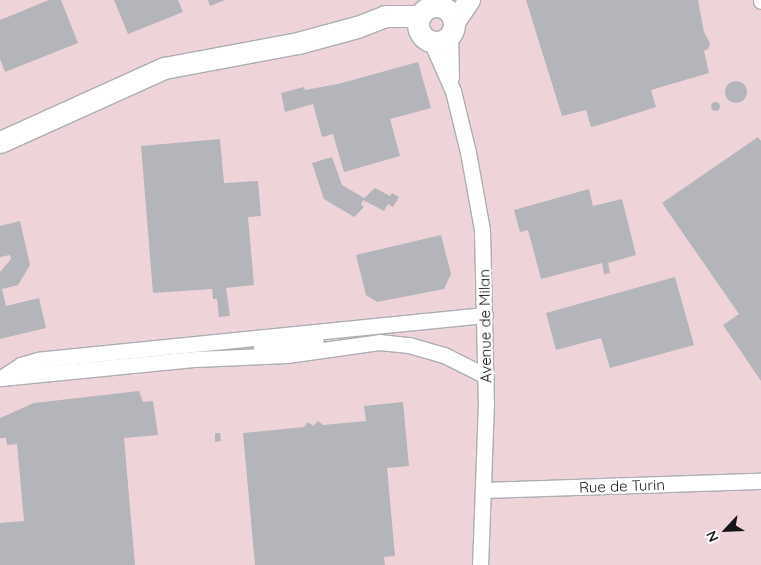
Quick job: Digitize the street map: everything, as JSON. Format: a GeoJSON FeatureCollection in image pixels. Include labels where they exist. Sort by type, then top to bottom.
{"type":"FeatureCollection","features":[{"type":"Feature","properties":{"kind":"street"},"geometry":{"type":"LineString","coordinates":[[435,29],[468,0]]}},
{"type":"Feature","properties":{"kind":"street"},"geometry":{"type":"LineString","coordinates":[[435,29],[428,8],[442,3]]}},
{"type":"Feature","properties":{"kind":"street"},"geometry":{"type":"LineString","coordinates":[[0,142],[164,68],[298,43],[357,27],[385,16],[435,29]]}},
{"type":"Feature","properties":{"kind":"street","name":"Avenue de Milan"},"geometry":{"type":"LineString","coordinates":[[435,29],[468,152],[482,230],[486,376],[484,490],[480,565]]}},
{"type":"Feature","properties":{"kind":"street"},"geometry":{"type":"LineString","coordinates":[[0,378],[21,365],[38,360],[485,315]]}},
{"type":"Feature","properties":{"kind":"street"},"geometry":{"type":"LineString","coordinates":[[0,378],[196,359],[286,355],[379,342],[410,345],[444,355],[486,376]]}},
{"type":"Feature","properties":{"kind":"street","name":"Rue de Turin"},"geometry":{"type":"LineString","coordinates":[[484,490],[761,482]]}},
{"type":"Feature","properties":{"kind":"shaded area"},"geometry":{"type":"Polygon","coordinates":[[[0,0],[761,0],[761,565],[0,565],[0,0]]]}},
{"type":"Feature","properties":{"kind":"building"},"geometry":{"type":"Polygon","coordinates":[[[49,0],[61,0],[78,43],[5,72],[0,59],[0,20],[49,0]]]}},
{"type":"Feature","properties":{"kind":"building"},"geometry":{"type":"Polygon","coordinates":[[[114,0],[178,0],[183,12],[128,34],[114,0]]]}},
{"type":"Feature","properties":{"kind":"building"},"geometry":{"type":"Polygon","coordinates":[[[208,0],[225,0],[210,6],[208,0]]]}},
{"type":"Feature","properties":{"kind":"building"},"geometry":{"type":"Polygon","coordinates":[[[526,0],[698,0],[704,32],[710,43],[708,49],[704,51],[709,73],[651,90],[656,107],[599,125],[591,127],[586,110],[562,116],[526,0]]]}},
{"type":"Feature","properties":{"kind":"building"},"geometry":{"type":"Polygon","coordinates":[[[418,62],[431,108],[390,119],[400,156],[344,172],[333,134],[322,137],[313,104],[285,112],[281,93],[304,87],[305,90],[338,84],[418,62]]]}},
{"type":"Feature","properties":{"kind":"building"},"geometry":{"type":"Polygon","coordinates":[[[736,81],[744,84],[747,92],[744,100],[736,103],[728,100],[725,92],[728,84],[736,81]]]}},
{"type":"Feature","properties":{"kind":"building"},"geometry":{"type":"Polygon","coordinates":[[[715,102],[719,106],[715,110],[711,106],[715,102]]]}},
{"type":"Feature","properties":{"kind":"building"},"geometry":{"type":"Polygon","coordinates":[[[758,137],[761,141],[761,381],[723,325],[739,314],[662,203],[758,137]]]}},
{"type":"Feature","properties":{"kind":"building"},"geometry":{"type":"Polygon","coordinates":[[[220,139],[224,183],[258,181],[261,216],[248,217],[254,285],[226,288],[230,316],[219,317],[217,299],[213,299],[212,289],[153,293],[141,146],[220,139]]]}},
{"type":"Feature","properties":{"kind":"building"},"geometry":{"type":"Polygon","coordinates":[[[332,157],[342,185],[364,198],[375,188],[390,196],[392,193],[399,197],[393,207],[388,204],[384,211],[363,200],[361,205],[364,207],[354,217],[324,199],[312,163],[332,157]]]}},
{"type":"Feature","properties":{"kind":"building"},"geometry":{"type":"Polygon","coordinates":[[[589,189],[593,206],[622,199],[636,255],[608,263],[610,273],[604,274],[602,263],[541,279],[528,230],[520,232],[514,210],[589,189]]]}},
{"type":"Feature","properties":{"kind":"building"},"geometry":{"type":"Polygon","coordinates":[[[20,221],[30,265],[18,285],[2,289],[6,306],[39,298],[46,328],[0,339],[0,272],[11,259],[10,255],[0,257],[0,226],[20,221]]]}},
{"type":"Feature","properties":{"kind":"building"},"geometry":{"type":"Polygon","coordinates":[[[441,235],[451,274],[444,289],[377,302],[366,295],[356,255],[441,235]]]}},
{"type":"Feature","properties":{"kind":"building"},"geometry":{"type":"Polygon","coordinates":[[[675,277],[694,345],[610,368],[601,338],[556,350],[546,313],[675,277]]]}},
{"type":"Feature","properties":{"kind":"building"},"geometry":{"type":"Polygon","coordinates":[[[139,391],[143,402],[153,401],[158,435],[124,438],[135,565],[0,565],[0,523],[24,521],[17,444],[7,445],[6,438],[0,438],[0,418],[34,403],[139,391]]]}},
{"type":"Feature","properties":{"kind":"building"},"geometry":{"type":"Polygon","coordinates":[[[403,402],[409,466],[387,468],[395,556],[384,557],[385,565],[255,565],[243,433],[304,427],[308,422],[313,426],[318,421],[323,425],[366,421],[364,406],[403,402]]]}},
{"type":"Feature","properties":{"kind":"building"},"geometry":{"type":"Polygon","coordinates":[[[215,433],[220,433],[221,441],[215,442],[215,433]]]}}]}
